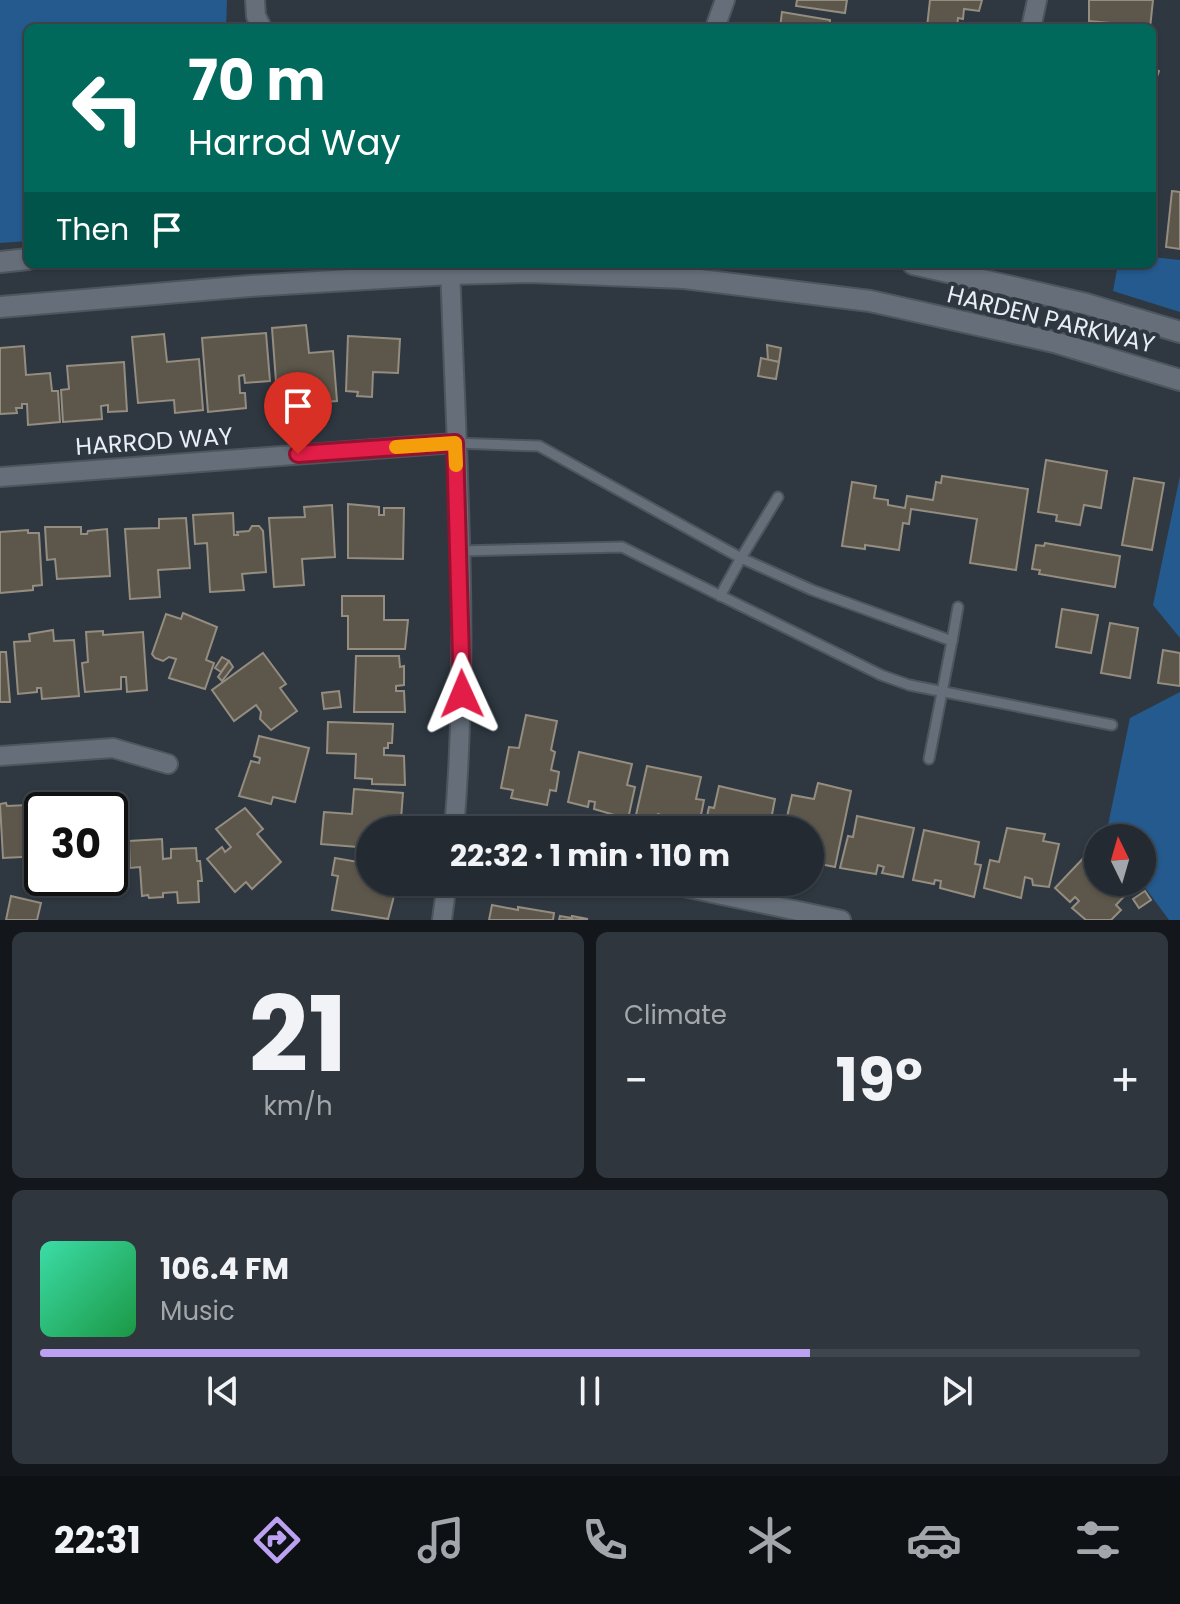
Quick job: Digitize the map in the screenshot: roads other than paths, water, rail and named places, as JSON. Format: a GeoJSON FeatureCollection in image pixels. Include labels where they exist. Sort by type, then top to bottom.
{"type":"FeatureCollection","features":[{"type":"Feature","properties":{"kind":"street"},"geometry":{"type":"LineString","coordinates":[[255,0],[260,24]]}},
{"type":"Feature","properties":{"kind":"street"},"geometry":{"type":"LineString","coordinates":[[716,24],[725,0]]}},
{"type":"Feature","properties":{"kind":"street"},"geometry":{"type":"LineString","coordinates":[[1032,24],[1037,0]]}},
{"type":"Feature","properties":{"kind":"street"},"geometry":{"type":"LineString","coordinates":[[0,262],[24,259]]}},
{"type":"Feature","properties":{"kind":"street","name":"HARDEN PARKWAY"},"geometry":{"type":"LineString","coordinates":[[930,268],[1086,304],[1180,332]]}},
{"type":"Feature","properties":{"kind":"street"},"geometry":{"type":"LineString","coordinates":[[450,269],[460,551],[461,752],[455,816]]}},
{"type":"Feature","properties":{"kind":"street","name":"HARDEN PARKWAY"},"geometry":{"type":"LineString","coordinates":[[0,307],[450,269],[684,271],[870,301],[1054,342],[1180,380]]}},
{"type":"Feature","properties":{"kind":"street","name":"HARROD WAY"},"geometry":{"type":"LineString","coordinates":[[0,477],[455,443]]}},
{"type":"Feature","properties":{"kind":"street"},"geometry":{"type":"LineString","coordinates":[[0,756],[113,748],[168,764]]}},
{"type":"Feature","properties":{"kind":"street"},"geometry":{"type":"LineString","coordinates":[[442,920],[445,896]]}},
{"type":"Feature","properties":{"kind":"street"},"geometry":{"type":"LineString","coordinates":[[727,896],[841,920]]}},
{"type":"Feature","properties":{"kind":"lane"},"geometry":{"type":"LineString","coordinates":[[455,443],[539,446],[741,558],[812,590],[952,641]]}},
{"type":"Feature","properties":{"kind":"lane"},"geometry":{"type":"LineString","coordinates":[[720,596],[778,497]]}},
{"type":"Feature","properties":{"kind":"lane"},"geometry":{"type":"LineString","coordinates":[[460,551],[615,546],[881,675],[909,685],[1112,725]]}},
{"type":"Feature","properties":{"kind":"lane"},"geometry":{"type":"LineString","coordinates":[[929,759],[958,607]]}}]}
